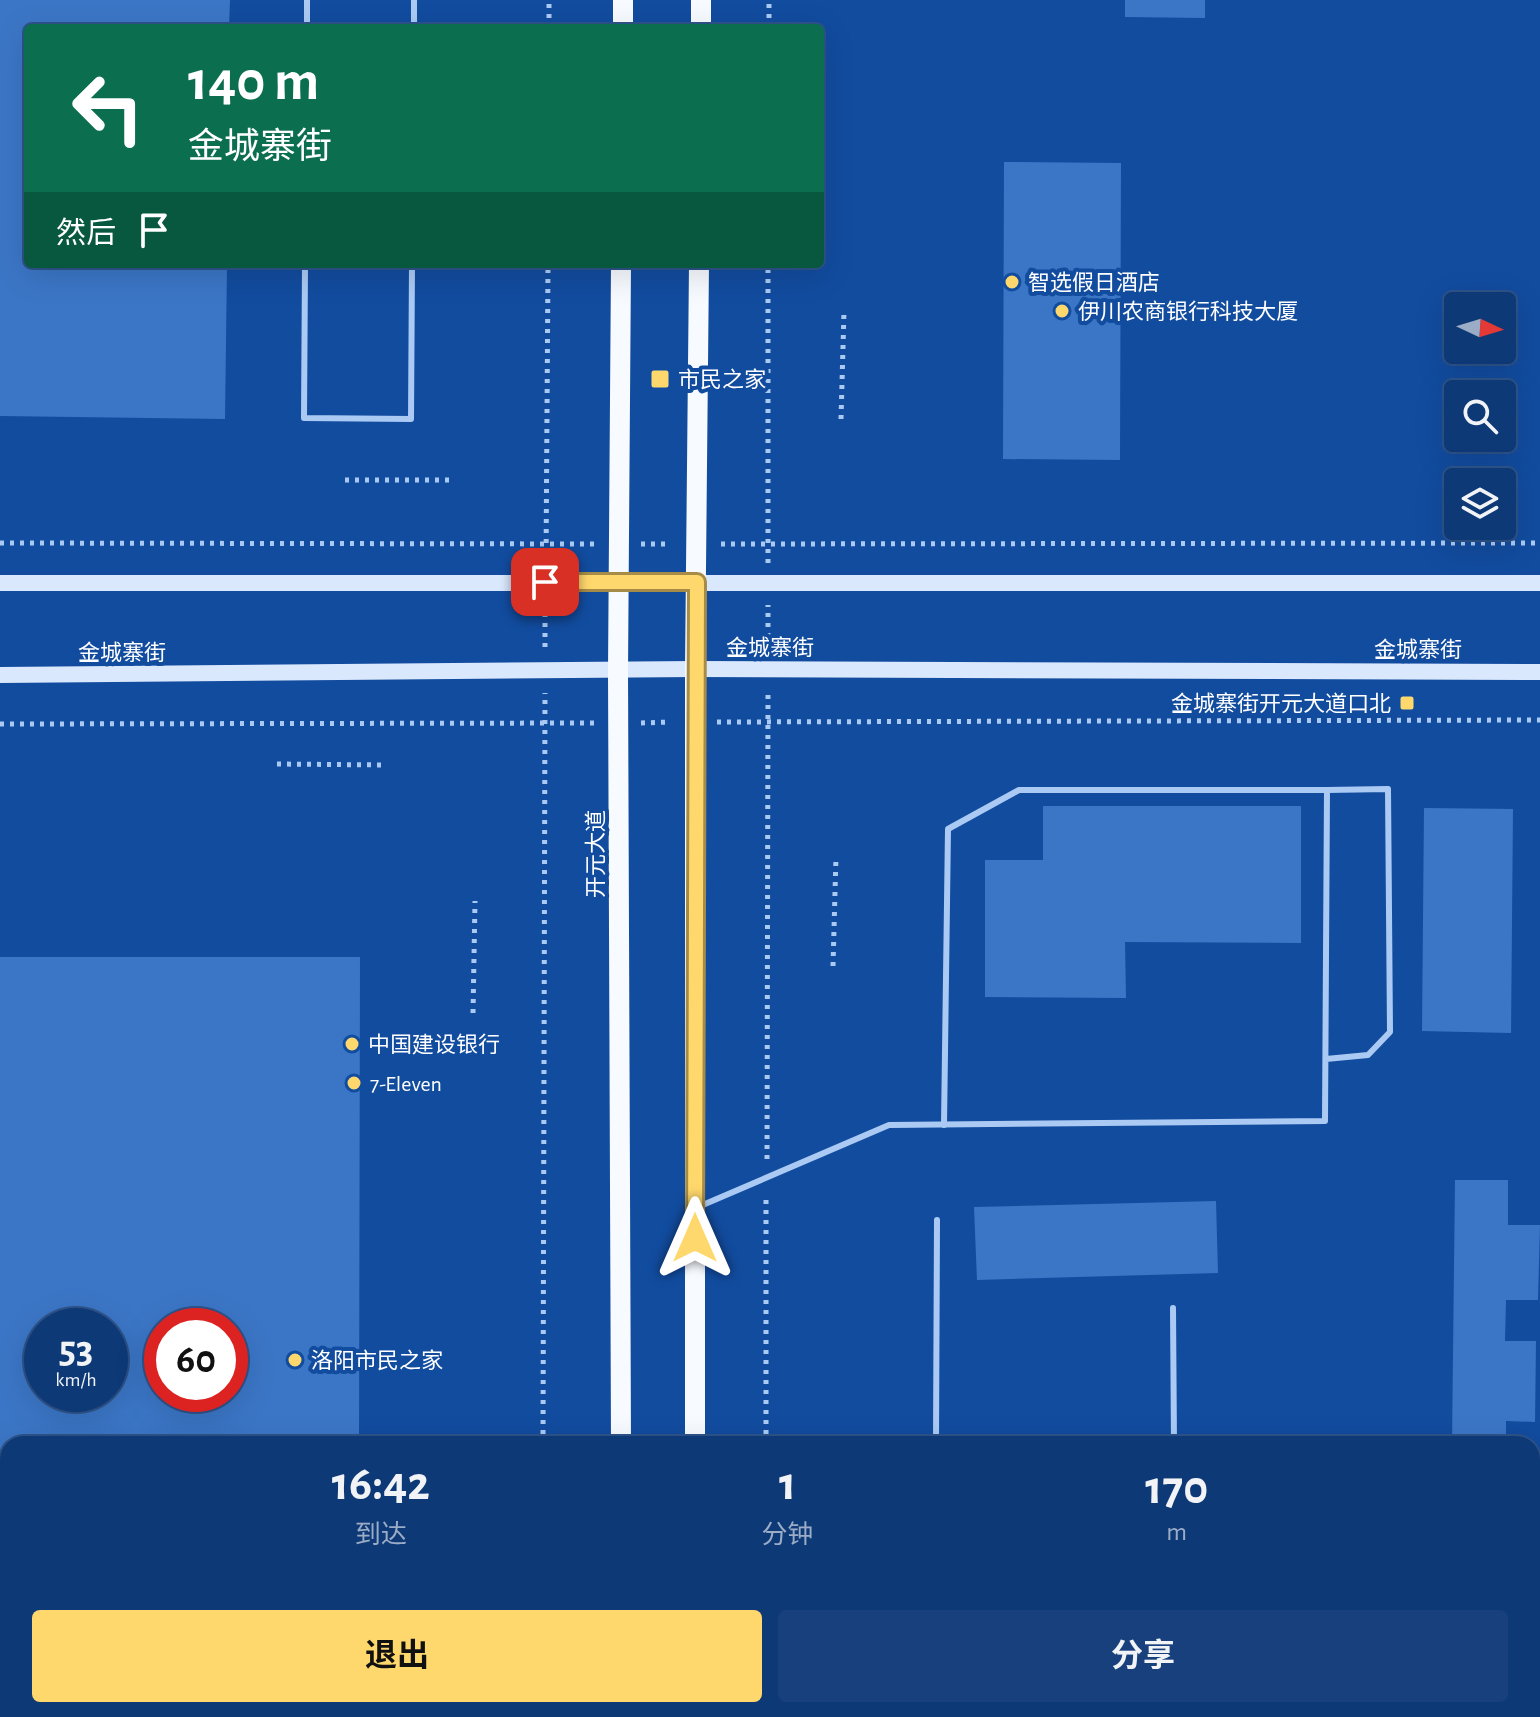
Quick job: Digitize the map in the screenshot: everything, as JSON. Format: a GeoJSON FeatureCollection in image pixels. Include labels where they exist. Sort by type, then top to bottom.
{"type":"FeatureCollection","features":[{"type":"Feature","properties":{"kind":"main road"},"geometry":{"type":"LineString","coordinates":[[623,0],[623,24]]}},
{"type":"Feature","properties":{"kind":"main road"},"geometry":{"type":"LineString","coordinates":[[701,0],[701,24]]}},
{"type":"Feature","properties":{"kind":"main road","name":"开元大道"},"geometry":{"type":"LineString","coordinates":[[621,268],[618,723],[621,1436]]}},
{"type":"Feature","properties":{"kind":"main road"},"geometry":{"type":"LineString","coordinates":[[695,1436],[695,669],[699,268]]}},
{"type":"Feature","properties":{"kind":"main road"},"geometry":{"type":"LineString","coordinates":[[0,583],[1540,583]]}},
{"type":"Feature","properties":{"kind":"main road","name":"金城寨街"},"geometry":{"type":"LineString","coordinates":[[0,675],[695,669],[1540,672]]}},
{"type":"Feature","properties":{"kind":"lane"},"geometry":{"type":"LineString","coordinates":[[307,0],[307,24]]}},
{"type":"Feature","properties":{"kind":"lane"},"geometry":{"type":"LineString","coordinates":[[414,0],[414,24]]}},
{"type":"Feature","properties":{"kind":"lane"},"geometry":{"type":"LineString","coordinates":[[305,268],[304,418],[395,419],[411,419],[412,268]]}},
{"type":"Feature","properties":{"kind":"lane"},"geometry":{"type":"LineString","coordinates":[[944,1125],[948,829],[1019,790],[1388,789],[1390,1032],[1368,1055],[1326,1059]]}},
{"type":"Feature","properties":{"kind":"lane"},"geometry":{"type":"LineString","coordinates":[[695,1209],[889,1125],[1325,1121],[1327,790]]}},
{"type":"Feature","properties":{"kind":"lane"},"geometry":{"type":"LineString","coordinates":[[936,1436],[937,1220]]}},
{"type":"Feature","properties":{"kind":"lane"},"geometry":{"type":"LineString","coordinates":[[1173,1308],[1174,1436]]}},
{"type":"Feature","properties":{"kind":"path"},"geometry":{"type":"LineString","coordinates":[[549,0],[549,24]]}},
{"type":"Feature","properties":{"kind":"path"},"geometry":{"type":"LineString","coordinates":[[769,0],[769,24]]}},
{"type":"Feature","properties":{"kind":"path"},"geometry":{"type":"LineString","coordinates":[[543,1436],[548,268]]}},
{"type":"Feature","properties":{"kind":"path"},"geometry":{"type":"LineString","coordinates":[[766,1436],[768,268]]}},
{"type":"Feature","properties":{"kind":"path"},"geometry":{"type":"LineString","coordinates":[[841,419],[844,311]]}},
{"type":"Feature","properties":{"kind":"path"},"geometry":{"type":"LineString","coordinates":[[345,480],[455,480]]}},
{"type":"Feature","properties":{"kind":"path"},"geometry":{"type":"LineString","coordinates":[[0,543],[1540,543]]}},
{"type":"Feature","properties":{"kind":"path"},"geometry":{"type":"LineString","coordinates":[[0,724],[1540,720]]}},
{"type":"Feature","properties":{"kind":"path"},"geometry":{"type":"LineString","coordinates":[[277,764],[386,765]]}},
{"type":"Feature","properties":{"kind":"path"},"geometry":{"type":"LineString","coordinates":[[833,966],[836,856]]}},
{"type":"Feature","properties":{"kind":"path"},"geometry":{"type":"LineString","coordinates":[[473,1013],[475,901]]}},
{"type":"Feature","properties":{"kind":"building"},"geometry":{"type":"Polygon","coordinates":[[[0,0],[230,0],[229,24],[24,24],[24,268],[227,268],[225,419],[0,416],[0,0]]]}},
{"type":"Feature","properties":{"kind":"building"},"geometry":{"type":"Polygon","coordinates":[[[1125,0],[1205,0],[1205,18],[1125,17],[1125,0]]]}},
{"type":"Feature","properties":{"kind":"building","name":"伊川农商银行科技大厦"},"geometry":{"type":"Polygon","coordinates":[[[1004,162],[1121,163],[1120,460],[1003,459],[1004,162]]]}},
{"type":"Feature","properties":{"kind":"building"},"geometry":{"type":"Polygon","coordinates":[[[1043,806],[1301,806],[1301,943],[1125,942],[1126,998],[985,997],[985,860],[1043,860],[1043,806]]]}},
{"type":"Feature","properties":{"kind":"building"},"geometry":{"type":"Polygon","coordinates":[[[1424,808],[1513,809],[1511,1033],[1422,1031],[1424,808]]]}},
{"type":"Feature","properties":{"kind":"building","name":"洛阳市民之家"},"geometry":{"type":"Polygon","coordinates":[[[0,957],[360,957],[359,1436],[0,1436],[0,957]]]}},
{"type":"Feature","properties":{"kind":"building"},"geometry":{"type":"Polygon","coordinates":[[[1455,1180],[1508,1180],[1508,1225],[1540,1225],[1538,1300],[1506,1300],[1505,1341],[1536,1341],[1535,1422],[1506,1421],[1506,1436],[1452,1436],[1455,1180]]]}},
{"type":"Feature","properties":{"kind":"building"},"geometry":{"type":"Polygon","coordinates":[[[1216,1201],[1218,1273],[977,1280],[974,1207],[1216,1201]]]}},
{"type":"Feature","properties":{"kind":"place","name":"智选假日酒店"},"geometry":{"type":"Point","coordinates":[1012,282]}},
{"type":"Feature","properties":{"kind":"place","name":"伊川农商银行科技大厦"},"geometry":{"type":"Point","coordinates":[1062,311]}},
{"type":"Feature","properties":{"kind":"place","name":"市民之家"},"geometry":{"type":"Point","coordinates":[660,379]}},
{"type":"Feature","properties":{"kind":"place","name":"金城寨街开元大道口北"},"geometry":{"type":"Point","coordinates":[1407,703]}},
{"type":"Feature","properties":{"kind":"place","name":"中国建设银行"},"geometry":{"type":"Point","coordinates":[352,1044]}},
{"type":"Feature","properties":{"kind":"place","name":"7-Eleven"},"geometry":{"type":"Point","coordinates":[354,1083]}},
{"type":"Feature","properties":{"kind":"place","name":"洛阳市民之家"},"geometry":{"type":"Point","coordinates":[295,1360]}},
{"type":"Feature","properties":{"kind":"route"},"geometry":{"type":"LineString","coordinates":[[545,582],[697,582],[695,1238]]}}]}
